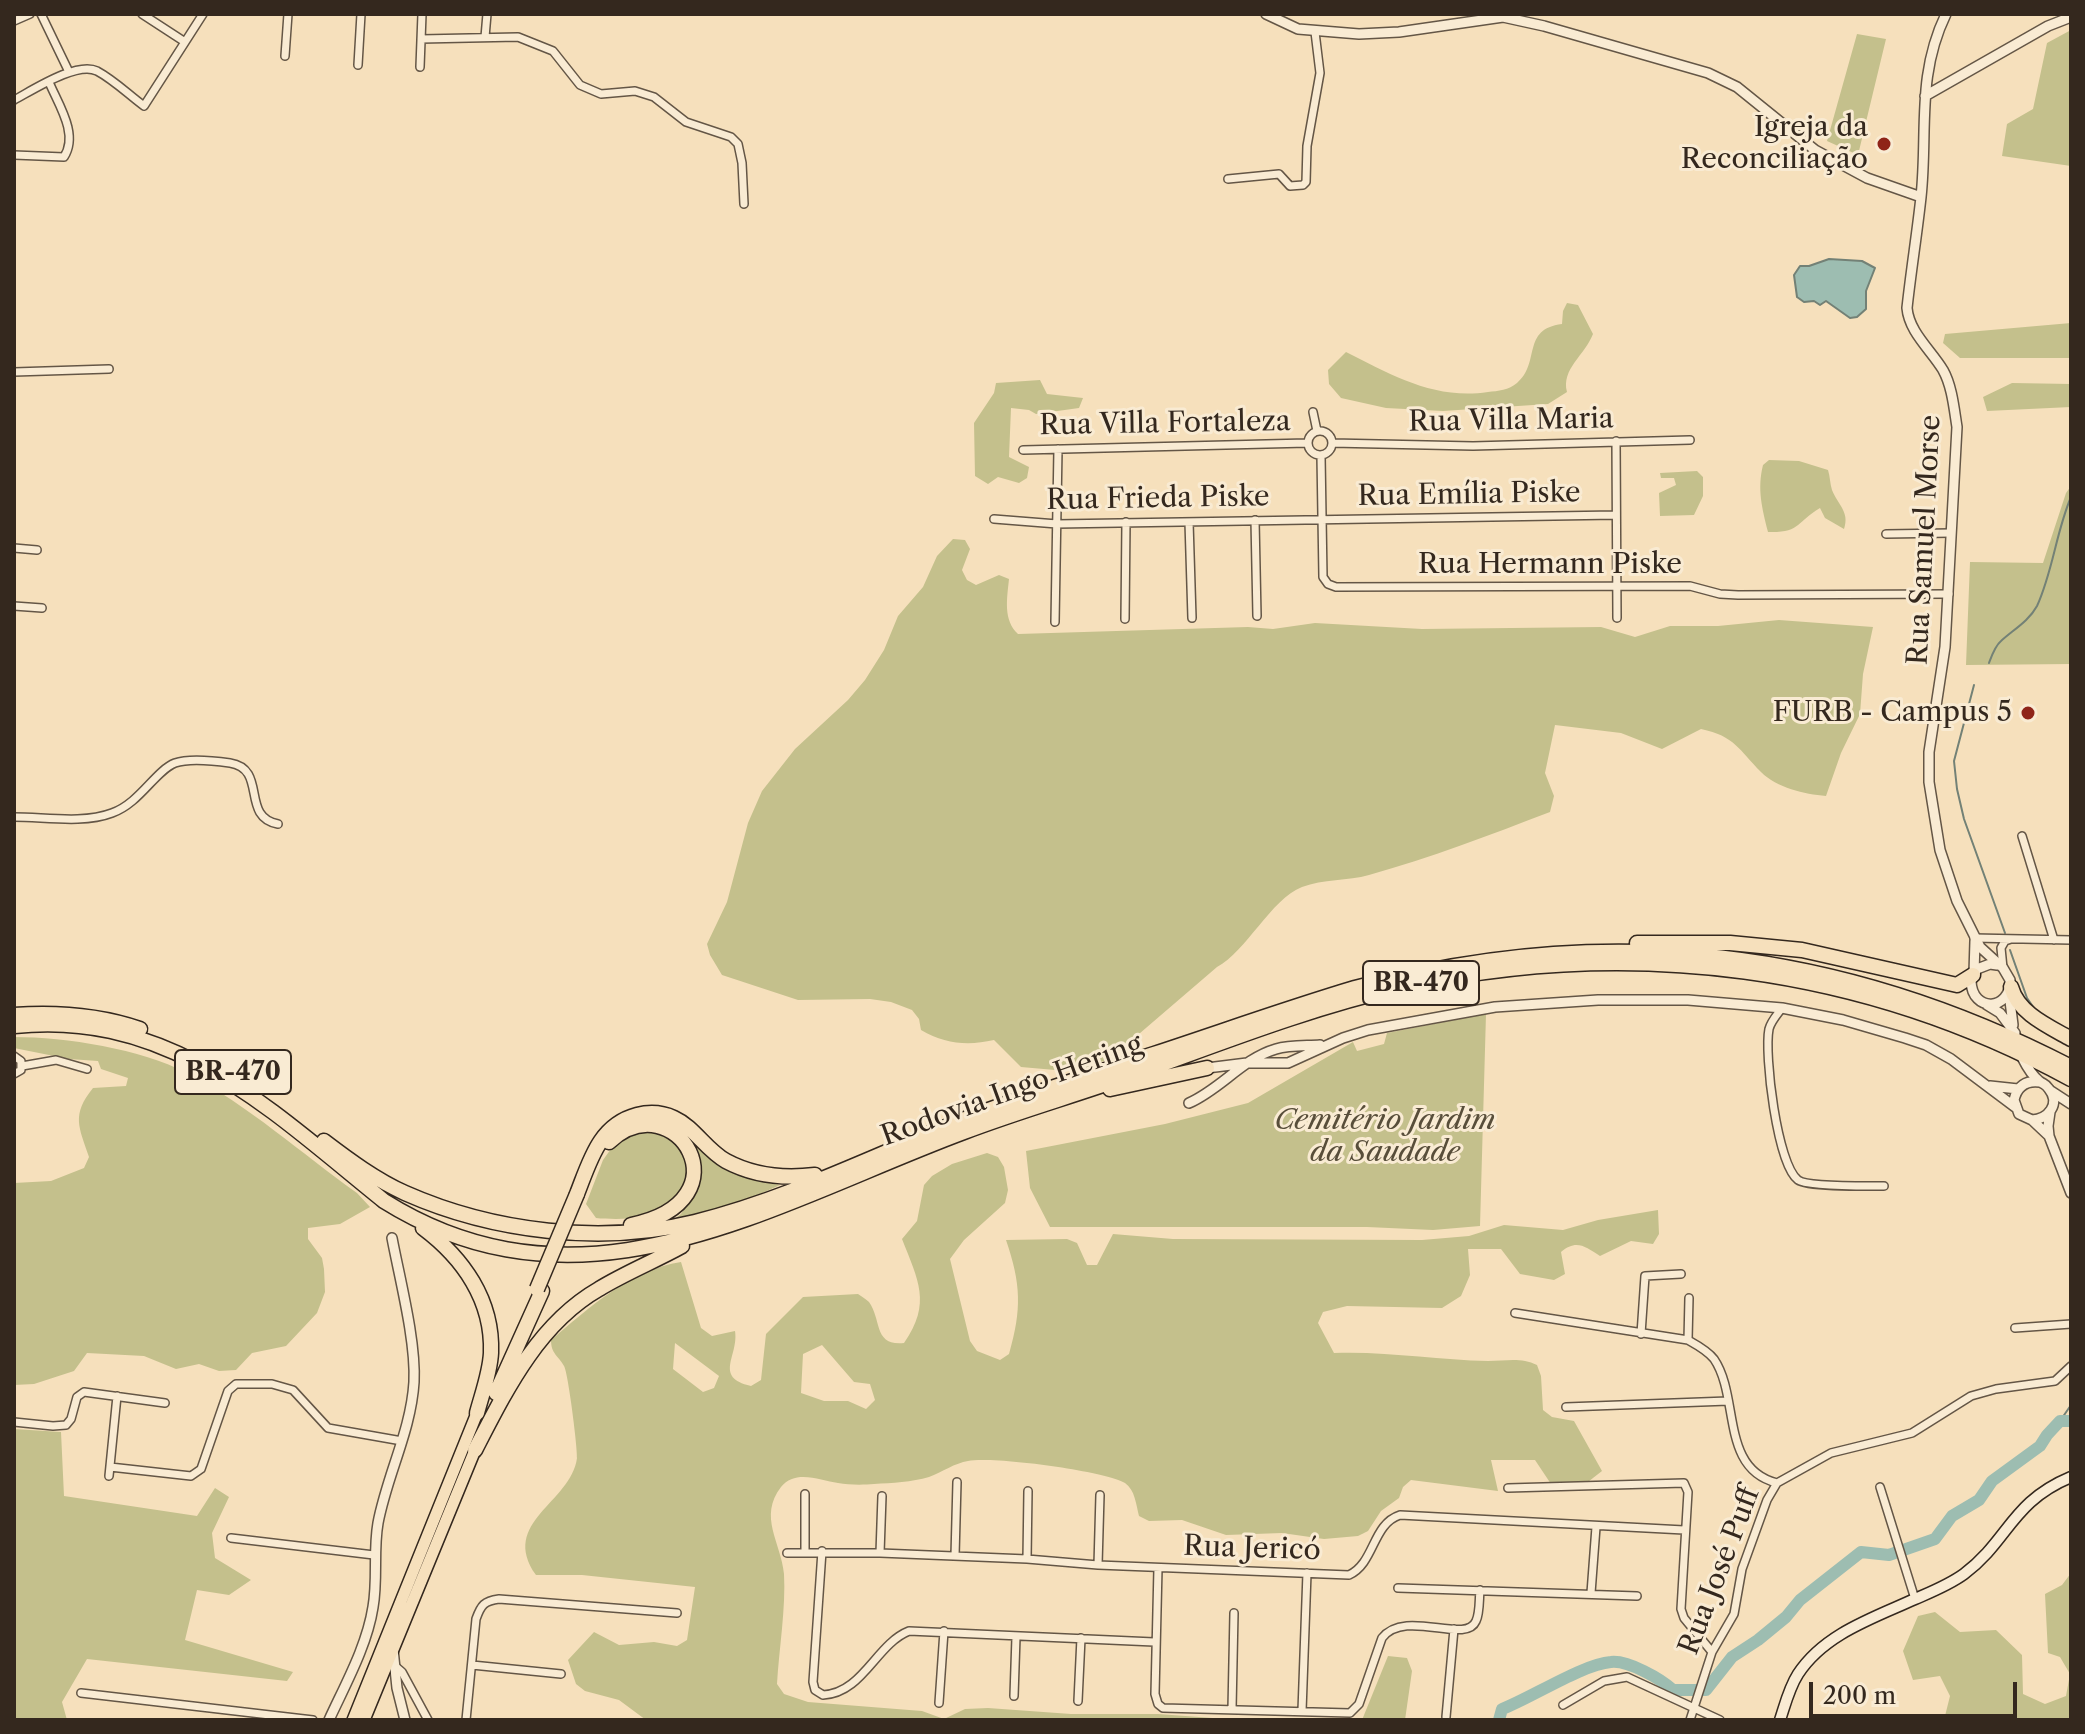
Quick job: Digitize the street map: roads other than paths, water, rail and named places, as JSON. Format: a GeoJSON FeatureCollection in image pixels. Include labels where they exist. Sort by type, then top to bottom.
{"type":"FeatureCollection","features":[{"type":"Feature","properties":{"kind":"highway"},"geometry":{"type":"LineString","coordinates":[[1526,956],[1607,943],[1730,943],[1802,950],[1957,985],[1973,974]]}},
{"type":"Feature","properties":{"kind":"highway","name":"Rodovia Ingo Hering"},"geometry":{"type":"LineString","coordinates":[[14,1013],[64,1014],[120,1022],[172,1041],[219,1064],[354,1163],[405,1193],[482,1218],[577,1233],[651,1230],[692,1223],[779,1195],[1043,1090],[1290,1007],[1400,976],[1485,960],[1596,952],[1654,953],[1723,957],[1793,967],[1863,983],[1944,1010],[2035,1048],[2071,1067]]}},
{"type":"Feature","properties":{"kind":"highway","name":"Rodovia Ingo Hering"},"geometry":{"type":"LineString","coordinates":[[14,1026],[45,1024],[107,1030],[170,1048],[231,1082],[384,1201],[407,1215],[430,1226],[490,1244],[574,1255],[654,1247],[712,1230],[798,1200],[959,1134],[1359,997],[1444,979],[1525,967],[1598,962],[1726,968],[1827,985],[1919,1012],[2031,1058],[2071,1079]]}},
{"type":"Feature","properties":{"kind":"highway"},"geometry":{"type":"LineString","coordinates":[[2010,990],[2027,1011],[2071,1039]]}},
{"type":"Feature","properties":{"kind":"highway"},"geometry":{"type":"LineString","coordinates":[[1063,1097],[1130,1086],[1207,1068]]}},
{"type":"Feature","properties":{"kind":"highway"},"geometry":{"type":"LineString","coordinates":[[475,1450],[603,1135],[630,1117],[644,1114],[674,1118],[723,1159],[760,1174],[788,1178],[818,1175],[861,1163]]}},
{"type":"Feature","properties":{"kind":"highway"},"geometry":{"type":"LineString","coordinates":[[577,1233],[649,1220],[679,1205],[688,1195],[693,1180],[690,1153],[678,1136],[663,1127],[633,1128],[611,1140],[598,1156],[580,1195]]}},
{"type":"Feature","properties":{"kind":"highway"},"geometry":{"type":"LineString","coordinates":[[407,1215],[450,1250],[466,1269],[482,1300],[491,1354],[477,1413]]}},
{"type":"Feature","properties":{"kind":"highway"},"geometry":{"type":"LineString","coordinates":[[475,1450],[523,1362],[570,1311],[596,1290],[712,1230]]}},
{"type":"Feature","properties":{"kind":"highway"},"geometry":{"type":"LineString","coordinates":[[477,1413],[540,1290]]}},
{"type":"Feature","properties":{"kind":"main road"},"geometry":{"type":"LineString","coordinates":[[353,1720],[477,1413]]}},
{"type":"Feature","properties":{"kind":"main road"},"geometry":{"type":"LineString","coordinates":[[364,1720],[475,1450]]}},
{"type":"Feature","properties":{"kind":"main road"},"geometry":{"type":"LineString","coordinates":[[1780,1720],[1797,1676],[1819,1650],[1844,1633],[1963,1575],[1991,1548],[2009,1523],[2036,1495],[2071,1477]]}},
{"type":"Feature","properties":{"kind":"street"},"geometry":{"type":"LineString","coordinates":[[14,21],[30,14]]}},
{"type":"Feature","properties":{"kind":"street"},"geometry":{"type":"LineString","coordinates":[[41,14],[69,72]]}},
{"type":"Feature","properties":{"kind":"street"},"geometry":{"type":"LineString","coordinates":[[142,14],[185,42]]}},
{"type":"Feature","properties":{"kind":"street"},"geometry":{"type":"LineString","coordinates":[[14,100],[69,72],[84,68],[96,70],[144,106],[203,14]]}},
{"type":"Feature","properties":{"kind":"street"},"geometry":{"type":"LineString","coordinates":[[285,56],[288,14]]}},
{"type":"Feature","properties":{"kind":"street"},"geometry":{"type":"LineString","coordinates":[[358,65],[361,14]]}},
{"type":"Feature","properties":{"kind":"street"},"geometry":{"type":"LineString","coordinates":[[420,67],[422,14]]}},
{"type":"Feature","properties":{"kind":"street"},"geometry":{"type":"LineString","coordinates":[[485,37],[487,14]]}},
{"type":"Feature","properties":{"kind":"street"},"geometry":{"type":"LineString","coordinates":[[1266,14],[1298,29],[1359,34],[1399,32],[1503,17],[1544,26],[1708,73],[1737,87],[1815,150],[1867,178],[1921,197]]}},
{"type":"Feature","properties":{"kind":"street","name":"Rua Samuel Morse"},"geometry":{"type":"LineString","coordinates":[[1946,14],[1930,56],[1925,96],[1921,197],[1912,257],[1908,318],[1944,372],[1954,401],[1957,427],[1949,594],[1942,673],[1929,752],[1929,782],[1944,864],[1974,938],[2000,966]]}},
{"type":"Feature","properties":{"kind":"street"},"geometry":{"type":"LineString","coordinates":[[1925,96],[2048,26],[2071,17]]}},
{"type":"Feature","properties":{"kind":"street"},"geometry":{"type":"LineString","coordinates":[[1228,179],[1279,174],[1290,186],[1306,182],[1307,146],[1320,73],[1315,32]]}},
{"type":"Feature","properties":{"kind":"street"},"geometry":{"type":"LineString","coordinates":[[421,39],[518,37],[553,51],[580,85],[601,94],[647,93],[686,122],[731,137],[738,144],[744,204]]}},
{"type":"Feature","properties":{"kind":"street"},"geometry":{"type":"LineString","coordinates":[[14,155],[55,158],[64,157],[68,151],[69,129],[49,82]]}},
{"type":"Feature","properties":{"kind":"street"},"geometry":{"type":"LineString","coordinates":[[14,372],[109,369]]}},
{"type":"Feature","properties":{"kind":"street"},"geometry":{"type":"LineString","coordinates":[[1313,412],[1317,431]]}},
{"type":"Feature","properties":{"kind":"street"},"geometry":{"type":"LineString","coordinates":[[1317,431],[1326,432],[1332,443],[1327,453],[1321,456],[1310,451],[1307,443],[1312,433],[1317,431]]}},
{"type":"Feature","properties":{"kind":"street","name":"Rua Villa Maria"},"geometry":{"type":"LineString","coordinates":[[1332,443],[1473,446],[1690,440]]}},
{"type":"Feature","properties":{"kind":"street"},"geometry":{"type":"LineString","coordinates":[[1616,441],[1617,618]]}},
{"type":"Feature","properties":{"kind":"street","name":"Rua Villa Fortaleza"},"geometry":{"type":"LineString","coordinates":[[1023,450],[1307,443]]}},
{"type":"Feature","properties":{"kind":"street"},"geometry":{"type":"LineString","coordinates":[[1055,622],[1058,449]]}},
{"type":"Feature","properties":{"kind":"street","name":"Rua Hermann Piske"},"geometry":{"type":"LineString","coordinates":[[1321,456],[1323,577],[1328,584],[1336,587],[1617,585],[1690,586],[1738,595],[1949,594]]}},
{"type":"Feature","properties":{"kind":"street","name":"Rua Emília Piske"},"geometry":{"type":"LineString","coordinates":[[1322,518],[1616,515]]}},
{"type":"Feature","properties":{"kind":"street","name":"Rua Frieda Piske"},"geometry":{"type":"LineString","coordinates":[[994,519],[1057,524],[1322,518]]}},
{"type":"Feature","properties":{"kind":"street"},"geometry":{"type":"LineString","coordinates":[[1255,520],[1257,616]]}},
{"type":"Feature","properties":{"kind":"street"},"geometry":{"type":"LineString","coordinates":[[1125,619],[1126,522]]}},
{"type":"Feature","properties":{"kind":"street"},"geometry":{"type":"LineString","coordinates":[[1189,522],[1192,618]]}},
{"type":"Feature","properties":{"kind":"street"},"geometry":{"type":"LineString","coordinates":[[1886,534],[1951,533]]}},
{"type":"Feature","properties":{"kind":"street"},"geometry":{"type":"LineString","coordinates":[[14,548],[37,550]]}},
{"type":"Feature","properties":{"kind":"street"},"geometry":{"type":"LineString","coordinates":[[14,606],[42,608]]}},
{"type":"Feature","properties":{"kind":"street"},"geometry":{"type":"LineString","coordinates":[[14,817],[86,818],[111,813],[130,804],[174,763],[232,763],[250,776],[261,817],[278,824]]}},
{"type":"Feature","properties":{"kind":"street"},"geometry":{"type":"LineString","coordinates":[[2022,836],[2054,940]]}},
{"type":"Feature","properties":{"kind":"street"},"geometry":{"type":"LineString","coordinates":[[1974,938],[2071,940]]}},
{"type":"Feature","properties":{"kind":"street","name":"Rua Samuel Morse"},"geometry":{"type":"LineString","coordinates":[[1973,974],[1974,938]]}},
{"type":"Feature","properties":{"kind":"street"},"geometry":{"type":"LineString","coordinates":[[2000,966],[2002,944],[2013,938]]}},
{"type":"Feature","properties":{"kind":"street"},"geometry":{"type":"LineString","coordinates":[[1983,965],[2000,966],[2008,973],[2015,1033],[2000,1013],[1978,1000],[1971,988],[1973,974],[1983,965]]}},
{"type":"Feature","properties":{"kind":"street"},"geometry":{"type":"LineString","coordinates":[[1985,1003],[1998,1003],[2010,990]]}},
{"type":"Feature","properties":{"kind":"street"},"geometry":{"type":"LineString","coordinates":[[1207,1068],[1247,1063],[1288,1063],[1368,1030],[1495,1007],[1688,1000],[1782,1008],[1843,1020],[1926,1045],[1951,1059],[2049,1136]]}},
{"type":"Feature","properties":{"kind":"street"},"geometry":{"type":"LineString","coordinates":[[1782,1008],[1769,1030],[1769,1062],[1782,1148],[1794,1176],[1806,1183],[1884,1186]]}},
{"type":"Feature","properties":{"kind":"street"},"geometry":{"type":"LineString","coordinates":[[1189,1103],[1215,1088],[1247,1063],[1279,1048],[1328,1045]]}},
{"type":"Feature","properties":{"kind":"street"},"geometry":{"type":"LineString","coordinates":[[14,1056],[22,1066],[14,1074]]}},
{"type":"Feature","properties":{"kind":"street"},"geometry":{"type":"LineString","coordinates":[[2015,1107],[2014,1100],[2024,1075],[2023,1059],[2040,1082],[2071,1106]]}},
{"type":"Feature","properties":{"kind":"street"},"geometry":{"type":"LineString","coordinates":[[22,1066],[56,1060],[87,1069]]}},
{"type":"Feature","properties":{"kind":"street"},"geometry":{"type":"LineString","coordinates":[[1207,1068],[1216,1076],[1215,1088]]}},
{"type":"Feature","properties":{"kind":"street"},"geometry":{"type":"LineString","coordinates":[[1987,1086],[2019,1088],[2025,1083],[2040,1082]]}},
{"type":"Feature","properties":{"kind":"street"},"geometry":{"type":"LineString","coordinates":[[2051,1091],[2054,1098],[2049,1136],[2071,1193]]}},
{"type":"Feature","properties":{"kind":"street"},"geometry":{"type":"LineString","coordinates":[[2032,1120],[2045,1117],[2051,1110],[2071,1106]]}},
{"type":"Feature","properties":{"kind":"street"},"geometry":{"type":"LineString","coordinates":[[329,1720],[358,1656],[372,1613],[374,1555],[384,1496],[402,1441],[414,1383],[413,1359],[392,1238]]}},
{"type":"Feature","properties":{"kind":"street"},"geometry":{"type":"LineString","coordinates":[[1641,1334],[1645,1276],[1681,1274]]}},
{"type":"Feature","properties":{"kind":"street"},"geometry":{"type":"LineString","coordinates":[[1688,1340],[1689,1298]]}},
{"type":"Feature","properties":{"kind":"street"},"geometry":{"type":"LineString","coordinates":[[1515,1313],[1688,1340],[1712,1356],[1722,1373],[1735,1439],[1750,1467],[1766,1480],[1777,1483],[1831,1453],[1912,1433],[1971,1396],[1996,1389],[2055,1381],[2071,1366]]}},
{"type":"Feature","properties":{"kind":"street"},"geometry":{"type":"LineString","coordinates":[[2015,1328],[2071,1324]]}},
{"type":"Feature","properties":{"kind":"street"},"geometry":{"type":"LineString","coordinates":[[110,1467],[191,1476],[197,1473],[228,1391],[236,1384],[272,1384],[293,1390],[328,1428],[402,1441]]}},
{"type":"Feature","properties":{"kind":"street"},"geometry":{"type":"LineString","coordinates":[[14,1422],[66,1425],[71,1419],[77,1397],[84,1392],[165,1403]]}},
{"type":"Feature","properties":{"kind":"street"},"geometry":{"type":"LineString","coordinates":[[109,1476],[117,1396]]}},
{"type":"Feature","properties":{"kind":"street"},"geometry":{"type":"LineString","coordinates":[[1566,1407],[1728,1401]]}},
{"type":"Feature","properties":{"kind":"street"},"geometry":{"type":"LineString","coordinates":[[955,1556],[957,1482]]}},
{"type":"Feature","properties":{"kind":"street"},"geometry":{"type":"LineString","coordinates":[[1508,1488],[1684,1483],[1688,1492],[1681,1609],[1684,1618],[1712,1652]]}},
{"type":"Feature","properties":{"kind":"street","name":"Rua José Puff"},"geometry":{"type":"LineString","coordinates":[[1690,1720],[1712,1652],[1734,1614],[1742,1569],[1767,1500],[1777,1483]]}},
{"type":"Feature","properties":{"kind":"street"},"geometry":{"type":"LineString","coordinates":[[1880,1487],[1915,1599]]}},
{"type":"Feature","properties":{"kind":"street"},"geometry":{"type":"LineString","coordinates":[[1027,1559],[1028,1491]]}},
{"type":"Feature","properties":{"kind":"street"},"geometry":{"type":"LineString","coordinates":[[805,1494],[805,1552]]}},
{"type":"Feature","properties":{"kind":"street"},"geometry":{"type":"LineString","coordinates":[[1098,1565],[1100,1495]]}},
{"type":"Feature","properties":{"kind":"street"},"geometry":{"type":"LineString","coordinates":[[880,1553],[882,1496]]}},
{"type":"Feature","properties":{"kind":"street","name":"Rua Jericó"},"geometry":{"type":"LineString","coordinates":[[787,1553],[880,1553],[1349,1575],[1355,1572],[1384,1524],[1400,1515],[1684,1530]]}},
{"type":"Feature","properties":{"kind":"street"},"geometry":{"type":"LineString","coordinates":[[1591,1593],[1596,1527]]}},
{"type":"Feature","properties":{"kind":"street"},"geometry":{"type":"LineString","coordinates":[[231,1538],[374,1555]]}},
{"type":"Feature","properties":{"kind":"street"},"geometry":{"type":"LineString","coordinates":[[822,1551],[813,1682],[815,1690],[823,1695],[840,1692],[909,1631],[1154,1642]]}},
{"type":"Feature","properties":{"kind":"street"},"geometry":{"type":"LineString","coordinates":[[1158,1568],[1155,1694],[1163,1708],[1350,1713],[1355,1711],[1382,1638],[1394,1626],[1470,1628],[1476,1624],[1480,1590]]}},
{"type":"Feature","properties":{"kind":"street"},"geometry":{"type":"LineString","coordinates":[[1302,1711],[1307,1573]]}},
{"type":"Feature","properties":{"kind":"street"},"geometry":{"type":"LineString","coordinates":[[1398,1588],[1637,1596]]}},
{"type":"Feature","properties":{"kind":"street"},"geometry":{"type":"LineString","coordinates":[[466,1720],[476,1619],[480,1606],[487,1601],[499,1599],[677,1613]]}},
{"type":"Feature","properties":{"kind":"street"},"geometry":{"type":"LineString","coordinates":[[1232,1709],[1234,1613]]}},
{"type":"Feature","properties":{"kind":"street"},"geometry":{"type":"LineString","coordinates":[[1446,1717],[1454,1629]]}},
{"type":"Feature","properties":{"kind":"street"},"geometry":{"type":"LineString","coordinates":[[939,1703],[944,1631]]}},
{"type":"Feature","properties":{"kind":"street"},"geometry":{"type":"LineString","coordinates":[[1014,1696],[1016,1637]]}},
{"type":"Feature","properties":{"kind":"street"},"geometry":{"type":"LineString","coordinates":[[1078,1701],[1081,1638]]}},
{"type":"Feature","properties":{"kind":"street"},"geometry":{"type":"LineString","coordinates":[[393,1648],[397,1688],[405,1720]]}},
{"type":"Feature","properties":{"kind":"street"},"geometry":{"type":"LineString","coordinates":[[472,1665],[561,1674]]}},
{"type":"Feature","properties":{"kind":"street"},"geometry":{"type":"LineString","coordinates":[[395,1666],[402,1672],[428,1720]]}},
{"type":"Feature","properties":{"kind":"street"},"geometry":{"type":"LineString","coordinates":[[1563,1705],[1604,1681],[1627,1677],[1694,1705],[1720,1720]]}},
{"type":"Feature","properties":{"kind":"street"},"geometry":{"type":"LineString","coordinates":[[81,1693],[313,1720]]}},
{"type":"Feature","properties":{"kind":"waterway"},"geometry":{"type":"LineString","coordinates":[[1989,663],[1999,643],[2037,606],[2071,497]]}},
{"type":"Feature","properties":{"kind":"waterway"},"geometry":{"type":"LineString","coordinates":[[1974,685],[1954,761],[1957,789],[1964,819],[2005,933]]}},
{"type":"Feature","properties":{"kind":"waterway"},"geometry":{"type":"LineString","coordinates":[[2010,950],[2027,998],[2036,1011]]}},
{"type":"Feature","properties":{"kind":"waterway"},"geometry":{"type":"LineString","coordinates":[[2060,1421],[2071,1405]]}},
{"type":"Feature","properties":{"kind":"waterway"},"geometry":{"type":"LineString","coordinates":[[1499,1720],[1502,1709],[1572,1675],[1611,1662],[1635,1667],[1673,1690],[1706,1690],[1732,1657],[1758,1640],[1786,1617],[1800,1600],[1861,1552],[1889,1555],[1935,1539],[1952,1516],[1979,1500],[1992,1481],[2040,1446],[2060,1421],[2071,1421]]}},
{"type":"Feature","properties":{"kind":"place","name":"Igreja da Reconciliação"},"geometry":{"type":"Point","coordinates":[1884,144]}},
{"type":"Feature","properties":{"kind":"place","name":"FURB - Campus 5"},"geometry":{"type":"Point","coordinates":[2028,713]}},
{"type":"Feature","properties":{"kind":"park label","name":"Cemitério Jardim da Saudade"},"geometry":{"type":"Point","coordinates":[1385,1137]}}]}
